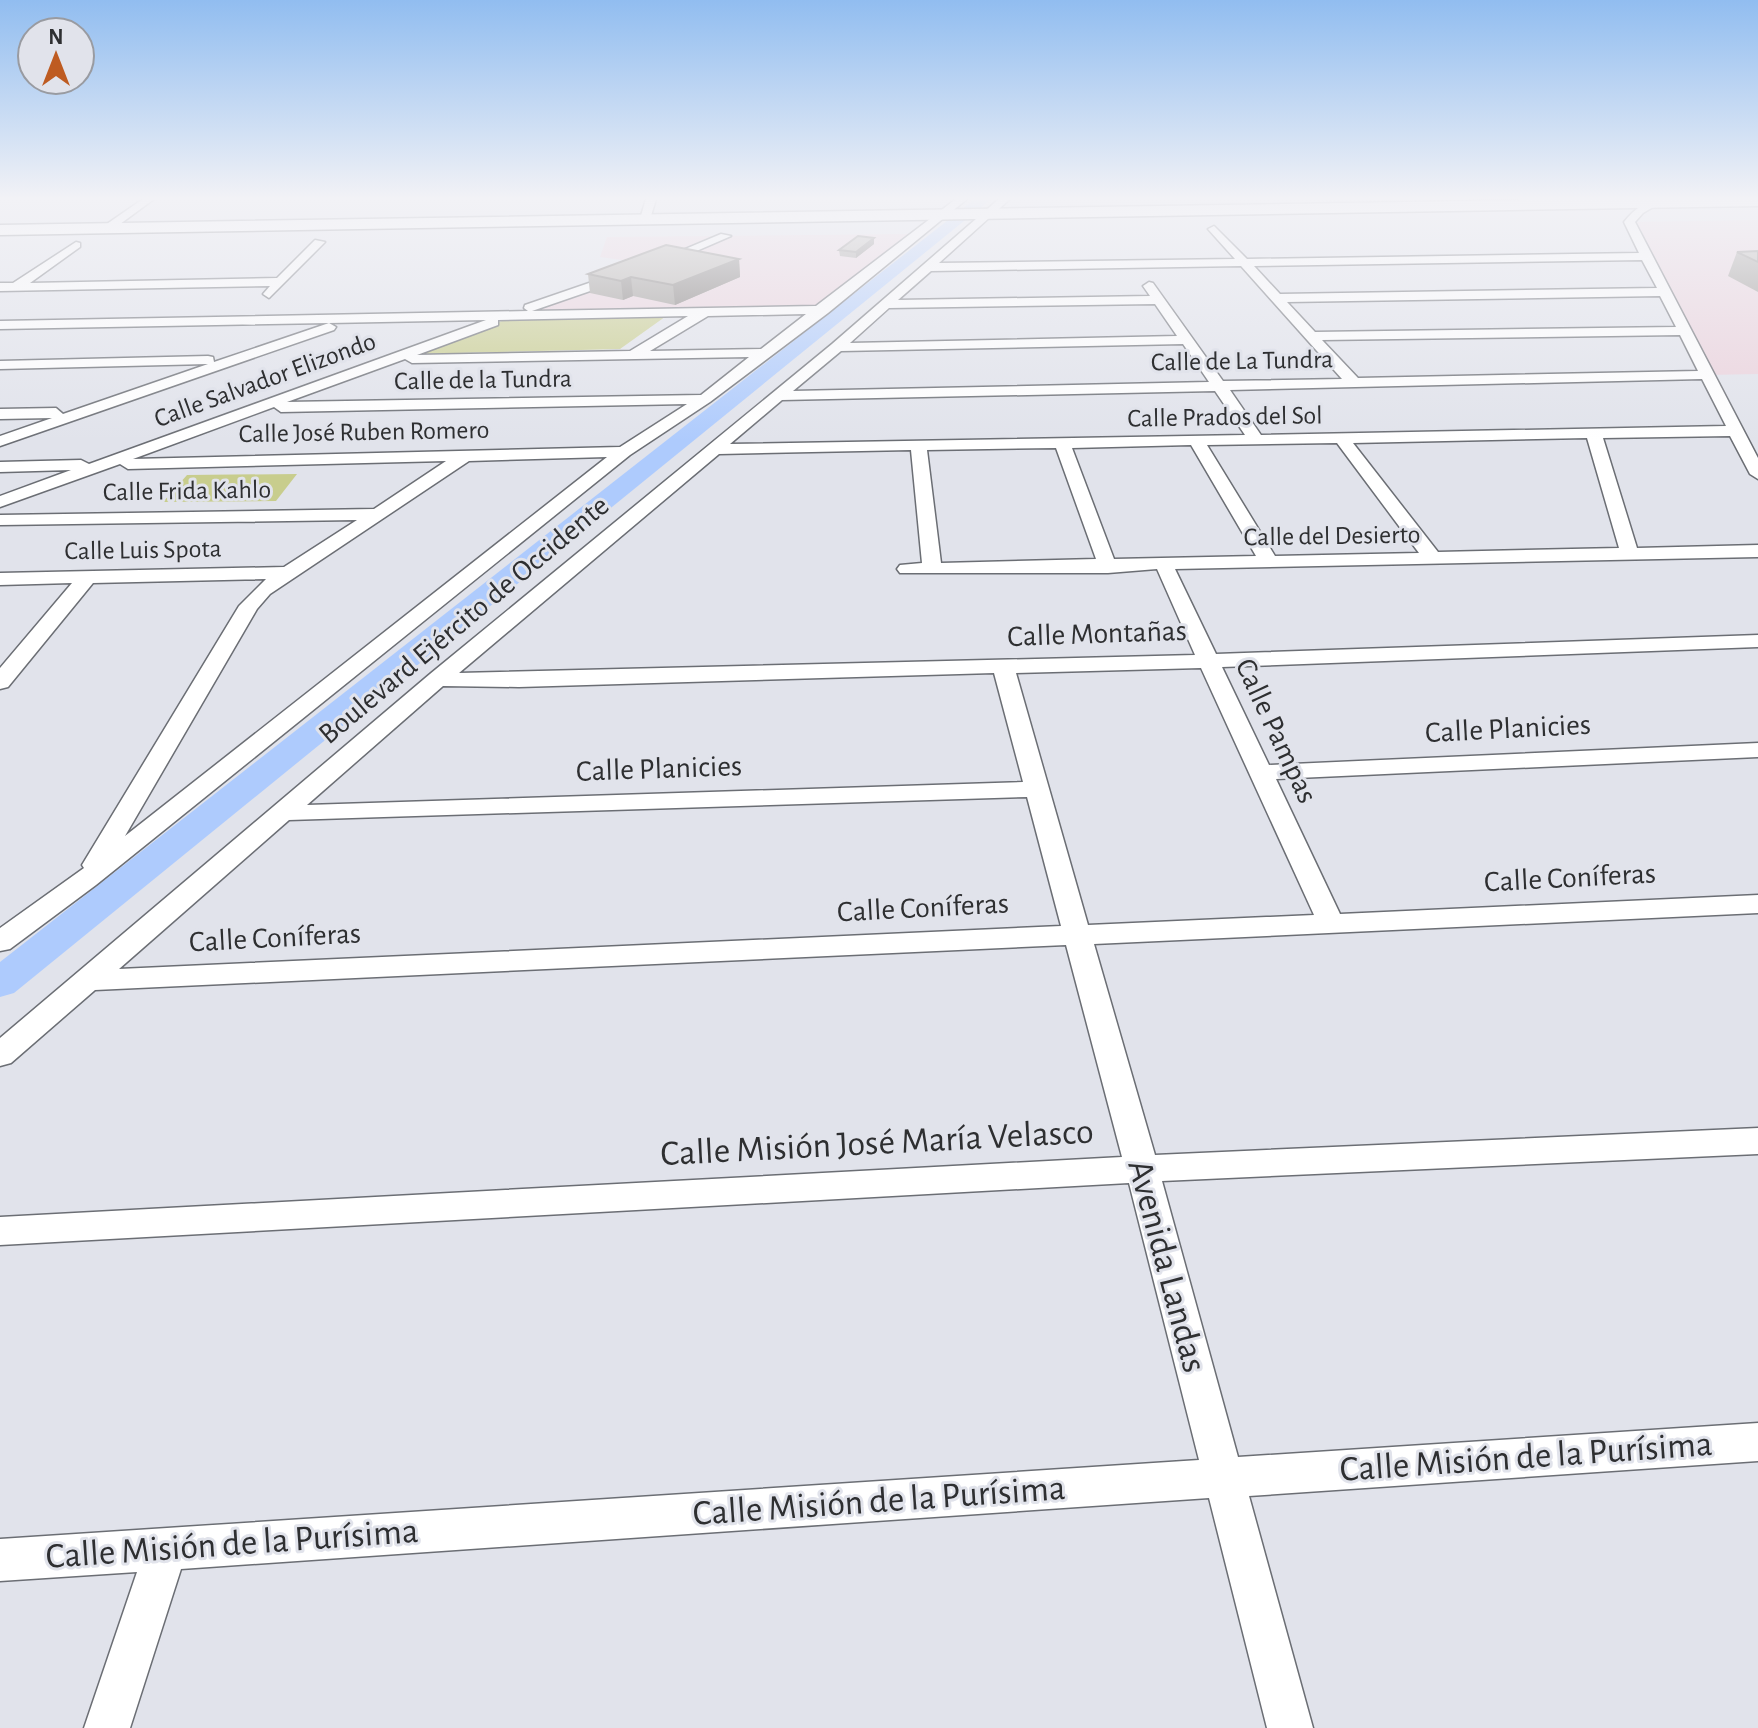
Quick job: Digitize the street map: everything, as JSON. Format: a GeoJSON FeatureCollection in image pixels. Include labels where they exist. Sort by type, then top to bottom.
{"type":"FeatureCollection","features":[{"type":"Feature","properties":{"kind":"street"},"geometry":{"type":"LineString","coordinates":[[0,298],[26,280]]}},
{"type":"Feature","properties":{"kind":"street"},"geometry":{"type":"LineString","coordinates":[[253,311],[281,280]]}},
{"type":"Feature","properties":{"kind":"street","name":"Calle Salvador Elizondo"},"geometry":{"type":"LineString","coordinates":[[0,502],[608,280]]}},
{"type":"Feature","properties":{"kind":"street","name":"Boulevard Ejército de Occidente"},"geometry":{"type":"LineString","coordinates":[[0,942],[14,922],[87,879],[624,452],[705,399],[863,280]]}},
{"type":"Feature","properties":{"kind":"street","name":"Boulevard Ejército de Occidente"},"geometry":{"type":"LineString","coordinates":[[0,1055],[438,679],[779,396],[913,280]]}},
{"type":"Feature","properties":{"kind":"street"},"geometry":{"type":"LineString","coordinates":[[1144,280],[1257,440]]}},
{"type":"Feature","properties":{"kind":"street"},"geometry":{"type":"LineString","coordinates":[[1260,280],[1354,383]]}},
{"type":"Feature","properties":{"kind":"street"},"geometry":{"type":"LineString","coordinates":[[1658,280],[1758,474]]}},
{"type":"Feature","properties":{"kind":"street"},"geometry":{"type":"LineString","coordinates":[[0,287],[279,282]]}},
{"type":"Feature","properties":{"kind":"street"},"geometry":{"type":"LineString","coordinates":[[1277,298],[1664,292]]}},
{"type":"Feature","properties":{"kind":"street"},"geometry":{"type":"LineString","coordinates":[[569,294],[660,312]]}},
{"type":"Feature","properties":{"kind":"street"},"geometry":{"type":"LineString","coordinates":[[885,304],[1159,300]]}},
{"type":"Feature","properties":{"kind":"street"},"geometry":{"type":"LineString","coordinates":[[0,325],[253,311],[356,318],[823,310]]}},
{"type":"Feature","properties":{"kind":"street"},"geometry":{"type":"LineString","coordinates":[[632,355],[706,311]]}},
{"type":"Feature","properties":{"kind":"street"},"geometry":{"type":"LineString","coordinates":[[0,441],[356,318]]}},
{"type":"Feature","properties":{"kind":"street"},"geometry":{"type":"LineString","coordinates":[[1312,336],[1684,331]]}},
{"type":"Feature","properties":{"kind":"street"},"geometry":{"type":"LineString","coordinates":[[837,347],[1187,340]]}},
{"type":"Feature","properties":{"kind":"street"},"geometry":{"type":"LineString","coordinates":[[390,359],[764,353]]}},
{"type":"Feature","properties":{"kind":"street"},"geometry":{"type":"LineString","coordinates":[[0,365],[232,359]]}},
{"type":"Feature","properties":{"kind":"street","name":"Calle de La Tundra"},"geometry":{"type":"LineString","coordinates":[[779,396],[1707,375]]}},
{"type":"Feature","properties":{"kind":"street","name":"Calle de la Tundra"},"geometry":{"type":"LineString","coordinates":[[262,408],[705,399]]}},
{"type":"Feature","properties":{"kind":"street"},"geometry":{"type":"LineString","coordinates":[[0,414],[80,413]]}},
{"type":"Feature","properties":{"kind":"street","name":"Calle Prados del Sol"},"geometry":{"type":"LineString","coordinates":[[715,449],[1736,431]]}},
{"type":"Feature","properties":{"kind":"street"},"geometry":{"type":"LineString","coordinates":[[1594,434],[1630,555]]}},
{"type":"Feature","properties":{"kind":"street"},"geometry":{"type":"LineString","coordinates":[[1342,439],[1434,559]]}},
{"type":"Feature","properties":{"kind":"street"},"geometry":{"type":"LineString","coordinates":[[1197,442],[1270,563]]}},
{"type":"Feature","properties":{"kind":"street"},"geometry":{"type":"LineString","coordinates":[[1063,445],[1108,567]]}},
{"type":"Feature","properties":{"kind":"street"},"geometry":{"type":"LineString","coordinates":[[919,447],[932,569]]}},
{"type":"Feature","properties":{"kind":"street","name":"Calle José Ruben Romero"},"geometry":{"type":"LineString","coordinates":[[0,467],[624,452]]}},
{"type":"Feature","properties":{"kind":"street"},"geometry":{"type":"LineString","coordinates":[[87,879],[249,606],[263,590],[465,456]]}},
{"type":"Feature","properties":{"kind":"street","name":"Calle Frida Kahlo"},"geometry":{"type":"LineString","coordinates":[[0,520],[376,514]]}},
{"type":"Feature","properties":{"kind":"street","name":"Calle del Desierto"},"geometry":{"type":"LineString","coordinates":[[907,569],[1758,551]]}},
{"type":"Feature","properties":{"kind":"street","name":"Calle Pampas"},"geometry":{"type":"LineString","coordinates":[[1164,565],[1331,923]]}},
{"type":"Feature","properties":{"kind":"street","name":"Calle Luis Spota"},"geometry":{"type":"LineString","coordinates":[[0,579],[287,573]]}},
{"type":"Feature","properties":{"kind":"street"},"geometry":{"type":"LineString","coordinates":[[4,672],[88,577]]}},
{"type":"Feature","properties":{"kind":"street","name":"Calle Montañas"},"geometry":{"type":"LineString","coordinates":[[438,679],[519,680],[1208,661],[1758,641]]}},
{"type":"Feature","properties":{"kind":"street","name":"Avenida Landas"},"geometry":{"type":"LineString","coordinates":[[1003,666],[1142,1169],[1290,1728]]}},
{"type":"Feature","properties":{"kind":"street","name":"Calle Planicies"},"geometry":{"type":"LineString","coordinates":[[1261,773],[1758,750]]}},
{"type":"Feature","properties":{"kind":"street","name":"Calle Planicies"},"geometry":{"type":"LineString","coordinates":[[282,813],[1037,789]]}},
{"type":"Feature","properties":{"kind":"street","name":"Calle Coníferas"},"geometry":{"type":"LineString","coordinates":[[90,980],[1758,904]]}},
{"type":"Feature","properties":{"kind":"street","name":"Calle Misión José María Velasco"},"geometry":{"type":"LineString","coordinates":[[0,1231],[1142,1169],[1758,1141]]}},
{"type":"Feature","properties":{"kind":"street","name":"Calle Misión de la Purísima"},"geometry":{"type":"LineString","coordinates":[[0,1560],[1758,1442]]}},
{"type":"Feature","properties":{"kind":"street"},"geometry":{"type":"LineString","coordinates":[[107,1728],[166,1549]]}},
{"type":"Feature","properties":{"kind":"shaded area"},"geometry":{"type":"Polygon","coordinates":[[[609,280],[861,280],[823,310],[512,315],[609,280]]]}},
{"type":"Feature","properties":{"kind":"shaded area"},"geometry":{"type":"Polygon","coordinates":[[[1658,280],[1758,280],[1758,374],[1707,375],[1658,280]]]}},
{"type":"Feature","properties":{"kind":"green space"},"geometry":{"type":"Polygon","coordinates":[[[669,314],[620,349],[412,354],[510,318],[669,314]]]}},
{"type":"Feature","properties":{"kind":"green space"},"geometry":{"type":"Polygon","coordinates":[[[297,474],[276,501],[163,502],[187,475],[297,474]]]}},
{"type":"Feature","properties":{"kind":"building"},"geometry":{"type":"Polygon","coordinates":[[[645,280],[687,280],[673,285],[645,280]]]}},
{"type":"Feature","properties":{"kind":"waterway"},"geometry":{"type":"LineString","coordinates":[[0,983],[883,280]]}}]}
